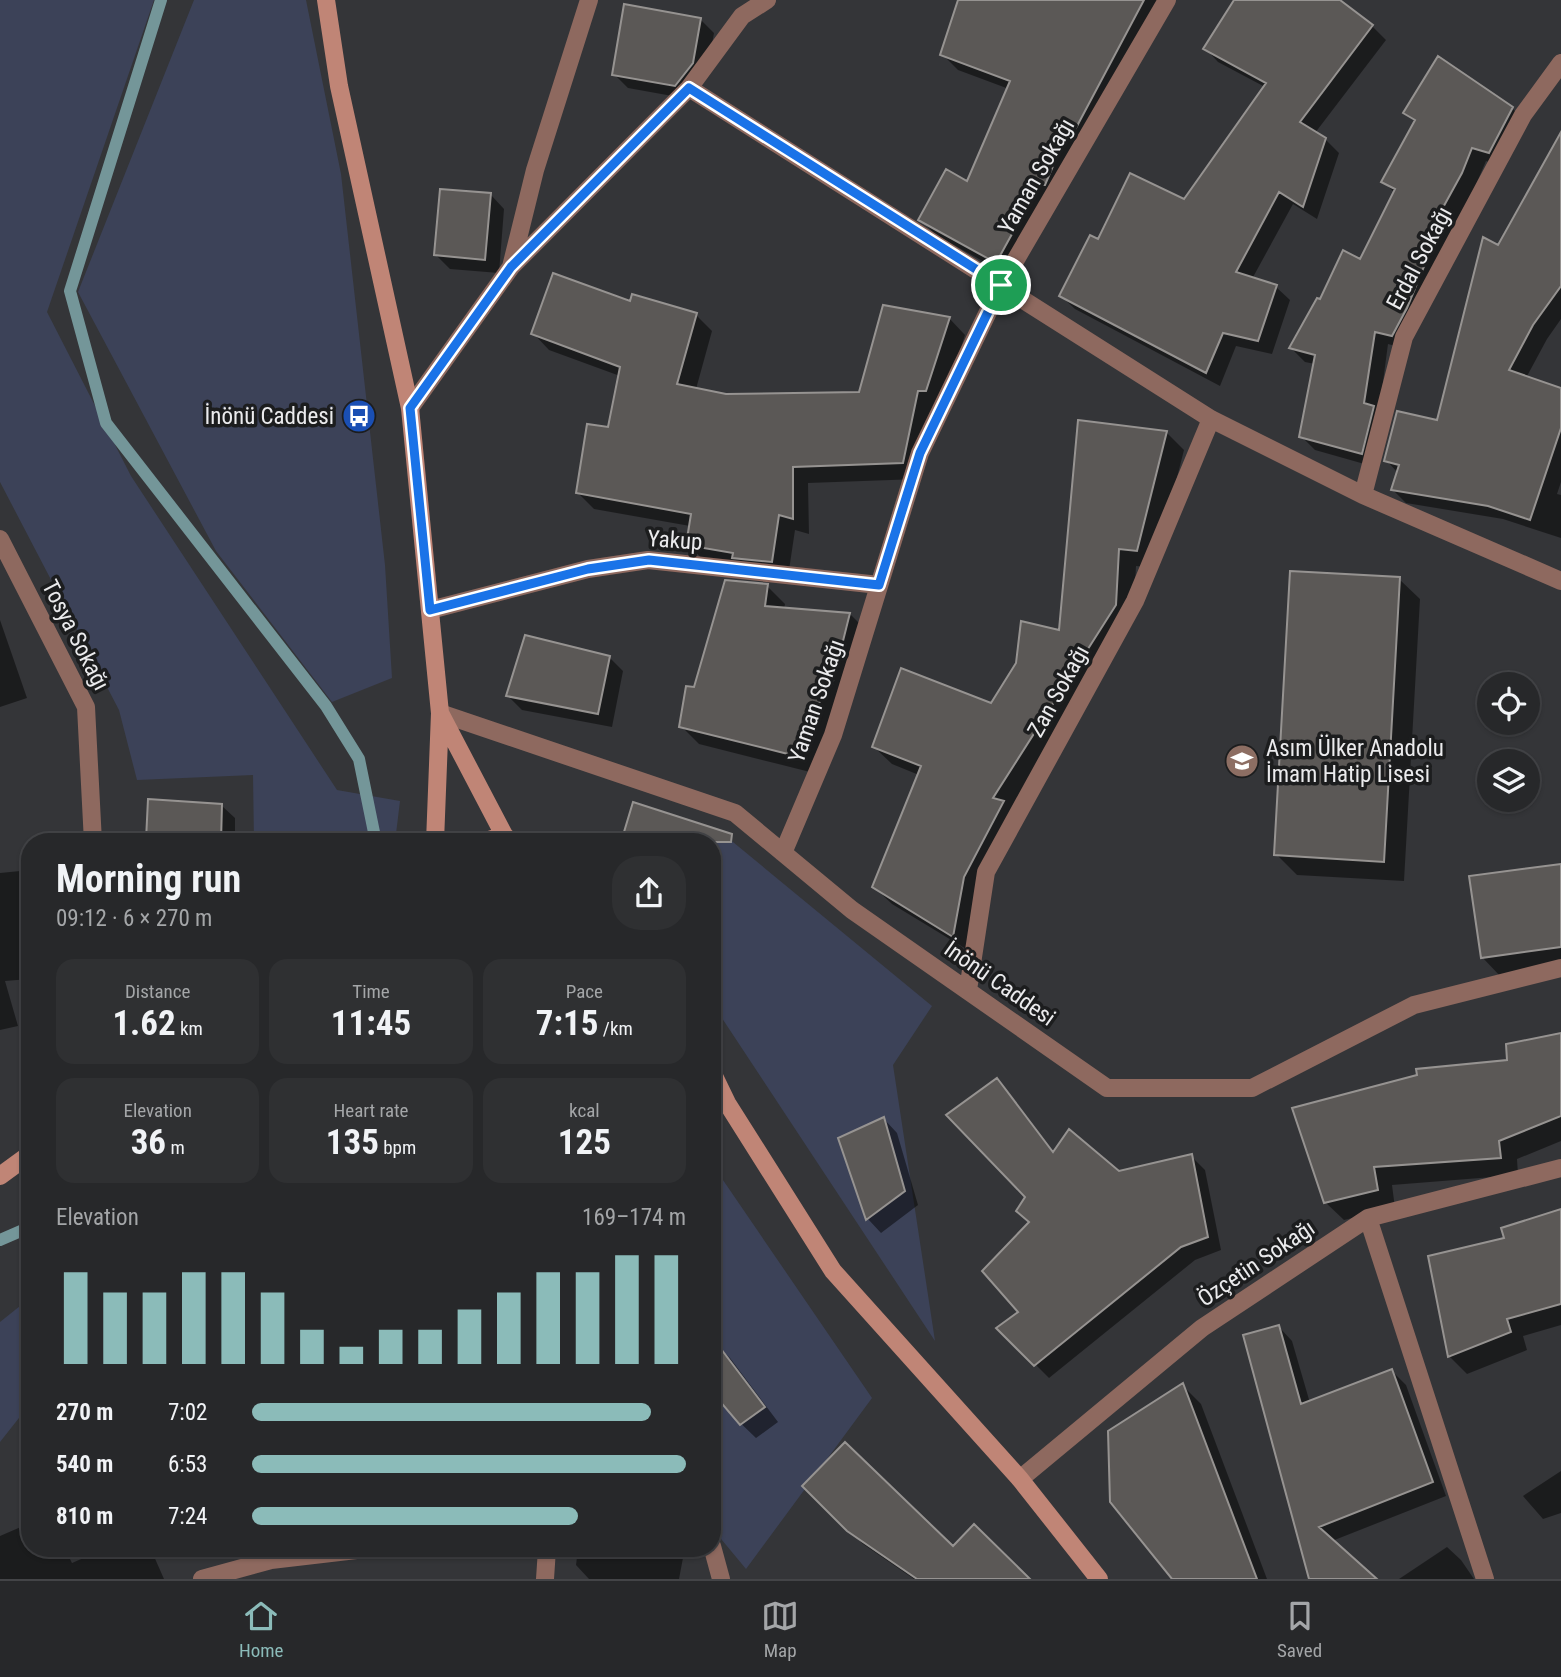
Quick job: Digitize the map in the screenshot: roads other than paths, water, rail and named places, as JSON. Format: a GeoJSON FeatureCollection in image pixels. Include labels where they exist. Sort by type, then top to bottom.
{"type":"FeatureCollection","features":[{"type":"Feature","properties":{"kind":"street"},"geometry":{"type":"LineString","coordinates":[[326,0],[339,86],[410,408],[440,713],[435,833]]}},
{"type":"Feature","properties":{"kind":"street"},"geometry":{"type":"LineString","coordinates":[[511,267],[535,170],[589,0]]}},
{"type":"Feature","properties":{"kind":"street"},"geometry":{"type":"LineString","coordinates":[[410,408],[511,267],[689,88],[743,16],[767,0]]}},
{"type":"Feature","properties":{"kind":"street","name":"Yaman Sokağı"},"geometry":{"type":"LineString","coordinates":[[783,853],[833,735],[920,453],[1001,285],[1167,0]]}},
{"type":"Feature","properties":{"kind":"street","name":"Erdal Sokağı"},"geometry":{"type":"LineString","coordinates":[[1363,495],[1405,337],[1523,115],[1561,63]]}},
{"type":"Feature","properties":{"kind":"street"},"geometry":{"type":"LineString","coordinates":[[689,88],[1211,419],[1363,495],[1561,581]]}},
{"type":"Feature","properties":{"kind":"street","name":"Zan Sokağı"},"geometry":{"type":"LineString","coordinates":[[968,990],[986,872],[1135,601],[1211,419]]}},
{"type":"Feature","properties":{"kind":"street","name":"Tosya Sokağı"},"geometry":{"type":"LineString","coordinates":[[0,539],[86,707],[93,833]]}},
{"type":"Feature","properties":{"kind":"street","name":"Yakup"},"geometry":{"type":"LineString","coordinates":[[430,610],[588,569],[649,560],[879,585]]}},
{"type":"Feature","properties":{"kind":"street"},"geometry":{"type":"LineString","coordinates":[[440,713],[505,833]]}},
{"type":"Feature","properties":{"kind":"street","name":"İnönü Caddesi"},"geometry":{"type":"LineString","coordinates":[[440,713],[735,813],[852,910],[1107,1088],[1252,1088],[1414,1005],[1561,968]]}},
{"type":"Feature","properties":{"kind":"street"},"geometry":{"type":"LineString","coordinates":[[721,1091],[833,1271],[1020,1479],[1099,1579]]}},
{"type":"Feature","properties":{"kind":"street"},"geometry":{"type":"LineString","coordinates":[[0,1176],[21,1161]]}},
{"type":"Feature","properties":{"kind":"street","name":"Özçetin Sokağı"},"geometry":{"type":"LineString","coordinates":[[1020,1479],[1202,1328],[1368,1218],[1561,1168]]}},
{"type":"Feature","properties":{"kind":"street"},"geometry":{"type":"LineString","coordinates":[[1368,1218],[1485,1579]]}},
{"type":"Feature","properties":{"kind":"street"},"geometry":{"type":"LineString","coordinates":[[202,1579],[271,1560],[297,1557]]}},
{"type":"Feature","properties":{"kind":"street"},"geometry":{"type":"LineString","coordinates":[[545,1579],[546,1557]]}},
{"type":"Feature","properties":{"kind":"street"},"geometry":{"type":"LineString","coordinates":[[715,1557],[721,1579]]}},
{"type":"Feature","properties":{"kind":"waterway"},"geometry":{"type":"LineString","coordinates":[[161,0],[70,291],[106,423],[326,706],[359,759],[374,833]]}},
{"type":"Feature","properties":{"kind":"waterway"},"geometry":{"type":"LineString","coordinates":[[0,1240],[21,1231]]}},
{"type":"Feature","properties":{"kind":"place","name":"İnönü Caddesi"},"geometry":{"type":"Point","coordinates":[359,416]}},
{"type":"Feature","properties":{"kind":"place","name":"Asım Ülker Anadolu İmam Hatip Lisesi"},"geometry":{"type":"Point","coordinates":[1242,761]}}]}
